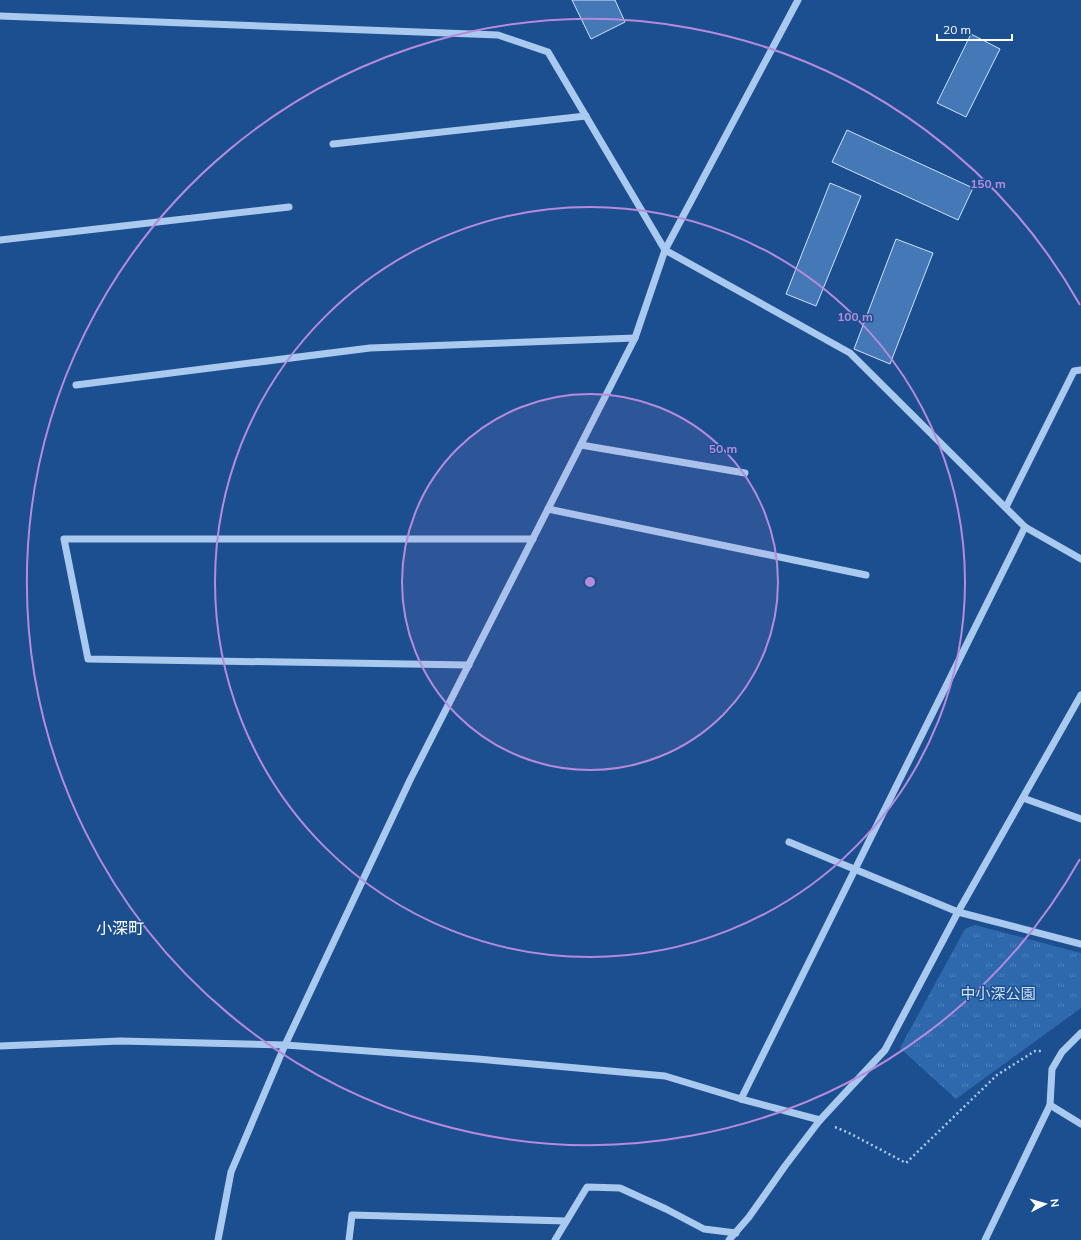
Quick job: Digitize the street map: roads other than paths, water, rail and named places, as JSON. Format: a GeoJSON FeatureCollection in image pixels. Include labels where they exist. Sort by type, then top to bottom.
{"type":"FeatureCollection","features":[{"type":"Feature","properties":{"kind":"street"},"geometry":{"type":"LineString","coordinates":[[218,1240],[231,1172],[285,1044],[410,780],[635,338],[665,250],[798,0]]}},
{"type":"Feature","properties":{"kind":"street"},"geometry":{"type":"LineString","coordinates":[[0,16],[498,35],[548,52],[665,250],[850,353],[1025,527],[1081,560]]}},
{"type":"Feature","properties":{"kind":"street"},"geometry":{"type":"LineString","coordinates":[[333,144],[586,116]]}},
{"type":"Feature","properties":{"kind":"street"},"geometry":{"type":"LineString","coordinates":[[0,240],[289,207]]}},
{"type":"Feature","properties":{"kind":"street"},"geometry":{"type":"LineString","coordinates":[[76,385],[370,348],[635,338]]}},
{"type":"Feature","properties":{"kind":"street"},"geometry":{"type":"LineString","coordinates":[[1006,508],[1074,371],[1081,370]]}},
{"type":"Feature","properties":{"kind":"street"},"geometry":{"type":"LineString","coordinates":[[581,445],[746,473]]}},
{"type":"Feature","properties":{"kind":"street"},"geometry":{"type":"LineString","coordinates":[[548,509],[866,575]]}},
{"type":"Feature","properties":{"kind":"street"},"geometry":{"type":"LineString","coordinates":[[741,1099],[1025,527]]}},
{"type":"Feature","properties":{"kind":"street"},"geometry":{"type":"LineString","coordinates":[[469,665],[88,659],[64,538],[533,539]]}},
{"type":"Feature","properties":{"kind":"street"},"geometry":{"type":"LineString","coordinates":[[730,1240],[749,1217],[820,1120],[885,1050],[958,912],[1081,695]]}},
{"type":"Feature","properties":{"kind":"street"},"geometry":{"type":"LineString","coordinates":[[1023,798],[1081,819]]}},
{"type":"Feature","properties":{"kind":"street"},"geometry":{"type":"LineString","coordinates":[[789,842],[958,912],[1081,944]]}},
{"type":"Feature","properties":{"kind":"street"},"geometry":{"type":"LineString","coordinates":[[986,1240],[1050,1106],[1052,1069],[1062,1052],[1081,1033]]}},
{"type":"Feature","properties":{"kind":"street"},"geometry":{"type":"LineString","coordinates":[[0,1046],[120,1041],[285,1044],[478,1059],[665,1076],[741,1099],[820,1120]]}},
{"type":"Feature","properties":{"kind":"street"},"geometry":{"type":"LineString","coordinates":[[1050,1106],[1081,1124]]}},
{"type":"Feature","properties":{"kind":"street"},"geometry":{"type":"LineString","coordinates":[[555,1240],[586,1187],[620,1188],[666,1209],[704,1229],[736,1233]]}},
{"type":"Feature","properties":{"kind":"street"},"geometry":{"type":"LineString","coordinates":[[349,1240],[352,1215],[566,1221]]}},
{"type":"Feature","properties":{"kind":"district","name":"小深町"},"geometry":{"type":"Point","coordinates":[120,928]}},
{"type":"Feature","properties":{"kind":"park label","name":"中小深公園"},"geometry":{"type":"Point","coordinates":[998,994]}}]}
